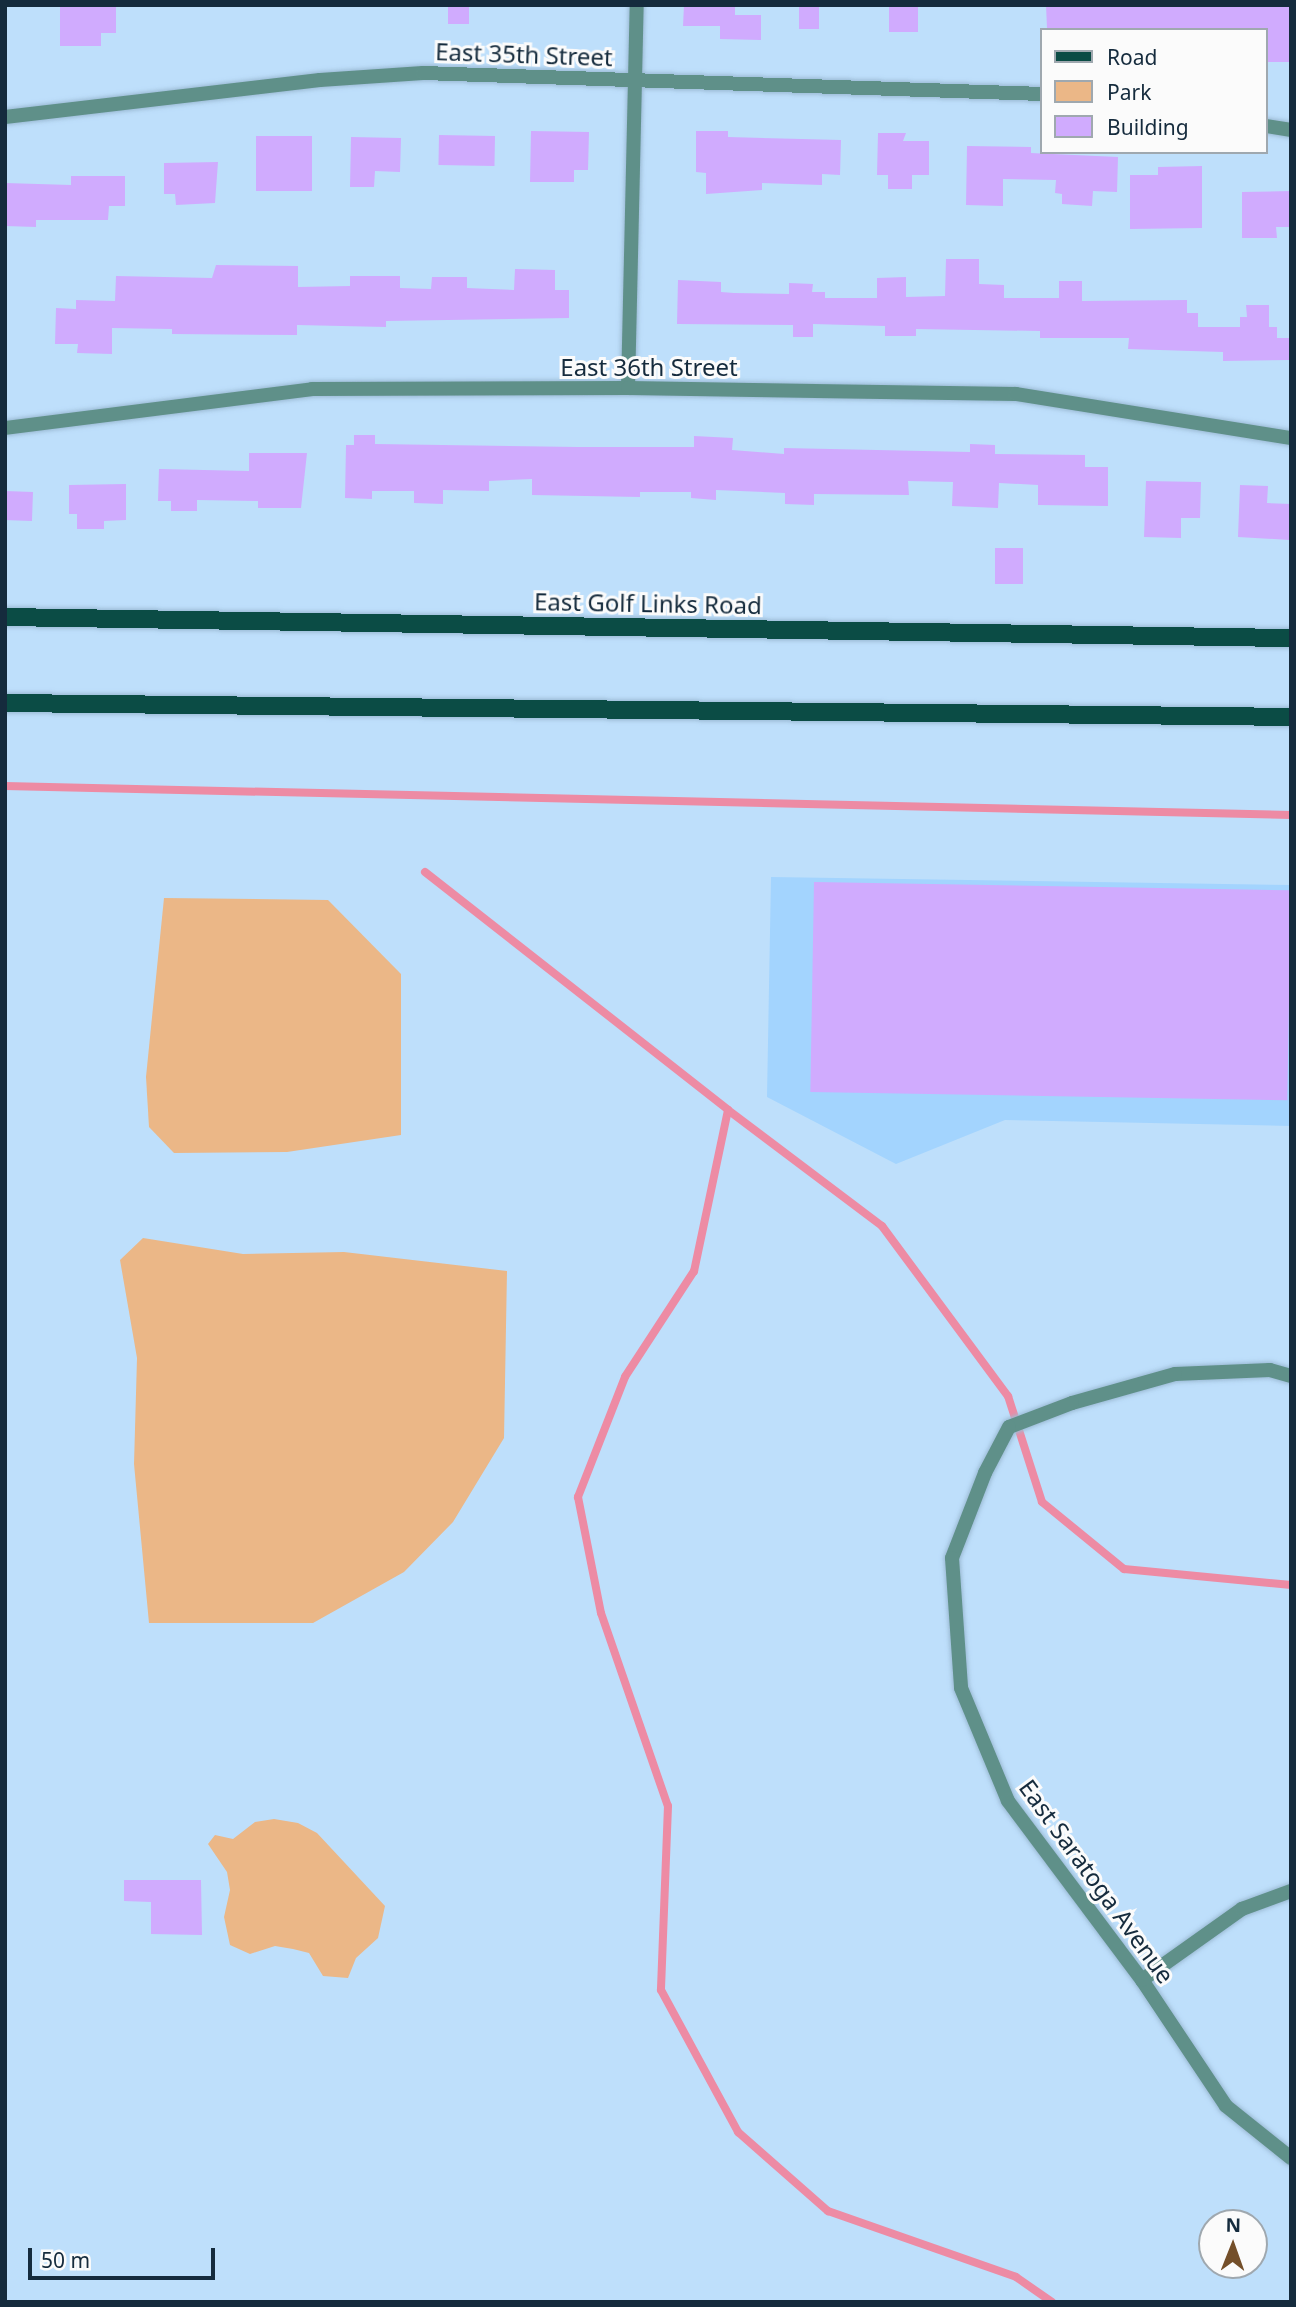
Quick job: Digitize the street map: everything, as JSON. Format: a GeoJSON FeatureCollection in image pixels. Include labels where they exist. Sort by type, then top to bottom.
{"type":"FeatureCollection","features":[{"type":"Feature","properties":{"kind":"main road","name":"East Golf Links Road"},"geometry":{"type":"LineString","coordinates":[[5,617],[1291,638]]}},
{"type":"Feature","properties":{"kind":"main road"},"geometry":{"type":"LineString","coordinates":[[5,703],[1291,718]]}},
{"type":"Feature","properties":{"kind":"street"},"geometry":{"type":"LineString","coordinates":[[628,388],[637,5]]}},
{"type":"Feature","properties":{"kind":"street","name":"East 35th Street"},"geometry":{"type":"LineString","coordinates":[[5,117],[320,80],[423,73],[1040,94]]}},
{"type":"Feature","properties":{"kind":"street"},"geometry":{"type":"LineString","coordinates":[[1268,126],[1291,130]]}},
{"type":"Feature","properties":{"kind":"street","name":"East 36th Street"},"geometry":{"type":"LineString","coordinates":[[5,428],[312,389],[628,388],[1016,394],[1291,438]]}},
{"type":"Feature","properties":{"kind":"street","name":"East Saratoga Avenue"},"geometry":{"type":"LineString","coordinates":[[1291,1376],[1270,1370],[1175,1374],[1072,1402],[1009,1427],[985,1473],[952,1558],[961,1688],[1008,1801],[1142,1980],[1226,2106],[1291,2158]]}},
{"type":"Feature","properties":{"kind":"street"},"geometry":{"type":"LineString","coordinates":[[1142,1980],[1242,1909],[1291,1891]]}},
{"type":"Feature","properties":{"kind":"shaded area"},"geometry":{"type":"Polygon","coordinates":[[[771,877],[1291,885],[1291,1126],[1005,1120],[896,1164],[767,1097],[771,877]]]}},
{"type":"Feature","properties":{"kind":"green space"},"geometry":{"type":"Polygon","coordinates":[[[164,898],[328,900],[401,974],[401,1135],[287,1152],[174,1153],[149,1127],[146,1077],[164,898]]]}},
{"type":"Feature","properties":{"kind":"green space"},"geometry":{"type":"Polygon","coordinates":[[[143,1238],[243,1254],[344,1252],[507,1271],[504,1438],[453,1522],[404,1572],[313,1623],[149,1623],[134,1464],[137,1358],[120,1260],[143,1238]]]}},
{"type":"Feature","properties":{"kind":"green space"},"geometry":{"type":"Polygon","coordinates":[[[274,1819],[298,1823],[317,1833],[385,1906],[378,1938],[356,1958],[348,1978],[323,1976],[309,1953],[275,1946],[250,1954],[230,1945],[224,1917],[230,1890],[227,1872],[208,1844],[215,1835],[233,1839],[255,1822],[274,1819]]]}},
{"type":"Feature","properties":{"kind":"building"},"geometry":{"type":"Polygon","coordinates":[[[116,5],[116,33],[101,33],[101,46],[60,46],[60,7],[116,5]]]}},
{"type":"Feature","properties":{"kind":"building"},"geometry":{"type":"Polygon","coordinates":[[[448,5],[469,5],[469,24],[448,24],[448,5]]]}},
{"type":"Feature","properties":{"kind":"building"},"geometry":{"type":"Polygon","coordinates":[[[684,5],[735,5],[735,15],[761,15],[761,40],[720,39],[720,26],[683,26],[684,5]]]}},
{"type":"Feature","properties":{"kind":"building"},"geometry":{"type":"Polygon","coordinates":[[[799,5],[819,5],[819,29],[799,29],[799,5]]]}},
{"type":"Feature","properties":{"kind":"building"},"geometry":{"type":"Polygon","coordinates":[[[889,5],[918,5],[918,32],[889,32],[889,5]]]}},
{"type":"Feature","properties":{"kind":"building"},"geometry":{"type":"Polygon","coordinates":[[[1046,5],[1291,5],[1291,62],[1268,62],[1268,28],[1047,28],[1046,5]]]}},
{"type":"Feature","properties":{"kind":"building"},"geometry":{"type":"Polygon","coordinates":[[[531,131],[589,132],[588,170],[574,170],[574,182],[530,182],[531,131]]]}},
{"type":"Feature","properties":{"kind":"building"},"geometry":{"type":"Polygon","coordinates":[[[696,131],[728,131],[728,137],[841,140],[840,175],[822,174],[822,185],[762,183],[762,190],[706,194],[706,173],[696,172],[696,131]]]}},
{"type":"Feature","properties":{"kind":"building"},"geometry":{"type":"Polygon","coordinates":[[[878,133],[906,133],[903,141],[929,141],[929,175],[912,175],[912,189],[888,189],[888,175],[877,175],[878,133]]]}},
{"type":"Feature","properties":{"kind":"building"},"geometry":{"type":"Polygon","coordinates":[[[439,135],[495,136],[494,166],[438,165],[439,135]]]}},
{"type":"Feature","properties":{"kind":"building"},"geometry":{"type":"Polygon","coordinates":[[[256,136],[312,136],[312,191],[256,191],[256,136]]]}},
{"type":"Feature","properties":{"kind":"building"},"geometry":{"type":"Polygon","coordinates":[[[351,137],[401,138],[400,172],[375,171],[374,187],[350,187],[351,137]]]}},
{"type":"Feature","properties":{"kind":"building"},"geometry":{"type":"Polygon","coordinates":[[[967,146],[1031,147],[1031,153],[1118,157],[1117,192],[1093,191],[1092,206],[1062,204],[1062,194],[1055,193],[1056,180],[1003,179],[1003,206],[966,205],[967,146]]]}},
{"type":"Feature","properties":{"kind":"building"},"geometry":{"type":"Polygon","coordinates":[[[218,162],[215,203],[176,205],[175,194],[164,194],[164,163],[218,162]]]}},
{"type":"Feature","properties":{"kind":"building"},"geometry":{"type":"Polygon","coordinates":[[[1202,166],[1202,228],[1130,229],[1130,175],[1158,175],[1158,167],[1202,166]]]}},
{"type":"Feature","properties":{"kind":"building"},"geometry":{"type":"Polygon","coordinates":[[[71,176],[125,176],[125,206],[109,206],[108,220],[36,220],[36,227],[5,226],[5,183],[71,185],[71,176]]]}},
{"type":"Feature","properties":{"kind":"building"},"geometry":{"type":"Polygon","coordinates":[[[1291,191],[1291,227],[1276,227],[1277,238],[1242,238],[1242,192],[1291,191]]]}},
{"type":"Feature","properties":{"kind":"building"},"geometry":{"type":"Polygon","coordinates":[[[946,259],[979,259],[979,284],[1004,285],[1004,298],[1059,298],[1059,281],[1082,281],[1082,301],[1187,300],[1187,313],[1198,313],[1198,327],[1240,327],[1240,317],[1247,317],[1246,305],[1269,305],[1269,327],[1277,327],[1277,338],[1289,338],[1289,360],[1223,361],[1223,352],[1128,349],[1129,338],[1040,338],[1040,331],[916,329],[916,336],[885,336],[885,326],[813,324],[813,337],[793,337],[793,325],[677,324],[678,280],[721,282],[721,292],[734,293],[789,294],[789,283],[813,284],[812,292],[825,292],[825,298],[877,298],[877,278],[906,277],[906,297],[945,296],[946,259]]]}},
{"type":"Feature","properties":{"kind":"building"},"geometry":{"type":"Polygon","coordinates":[[[216,265],[298,266],[298,287],[350,286],[350,276],[400,276],[400,288],[431,289],[432,277],[467,277],[467,288],[514,290],[515,269],[555,270],[555,290],[569,290],[569,318],[386,321],[386,327],[297,325],[297,335],[172,334],[172,329],[112,328],[112,354],[77,353],[78,344],[55,344],[56,308],[76,309],[76,300],[115,301],[116,276],[212,278],[216,265]]]}},
{"type":"Feature","properties":{"kind":"building"},"geometry":{"type":"Polygon","coordinates":[[[354,435],[375,435],[375,444],[578,447],[694,447],[694,436],[733,438],[732,450],[784,454],[784,448],[970,452],[970,444],[995,445],[995,454],[1085,455],[1085,467],[1108,467],[1108,506],[1038,505],[1038,485],[999,483],[998,508],[952,506],[953,482],[908,481],[909,495],[814,494],[814,505],[785,504],[785,493],[716,490],[716,500],[691,498],[691,492],[640,492],[640,497],[532,495],[532,479],[489,481],[489,491],[443,490],[443,504],[414,503],[414,491],[372,491],[372,499],[345,498],[346,445],[354,445],[354,435]]]}},
{"type":"Feature","properties":{"kind":"building"},"geometry":{"type":"Polygon","coordinates":[[[249,453],[307,453],[301,508],[258,508],[258,501],[197,500],[197,511],[171,511],[171,501],[158,501],[159,469],[249,471],[249,453]]]}},
{"type":"Feature","properties":{"kind":"building"},"geometry":{"type":"Polygon","coordinates":[[[1146,481],[1201,482],[1200,518],[1181,518],[1181,538],[1144,537],[1146,481]]]}},
{"type":"Feature","properties":{"kind":"building"},"geometry":{"type":"Polygon","coordinates":[[[126,484],[126,520],[104,521],[104,529],[77,529],[77,514],[69,514],[69,485],[126,484]]]}},
{"type":"Feature","properties":{"kind":"building"},"geometry":{"type":"Polygon","coordinates":[[[1240,485],[1268,486],[1267,503],[1291,504],[1290,540],[1238,537],[1240,485]]]}},
{"type":"Feature","properties":{"kind":"building"},"geometry":{"type":"Polygon","coordinates":[[[5,491],[33,492],[32,521],[5,520],[5,491]]]}},
{"type":"Feature","properties":{"kind":"building"},"geometry":{"type":"Polygon","coordinates":[[[995,548],[1023,548],[1023,584],[995,584],[995,548]]]}},
{"type":"Feature","properties":{"kind":"building"},"geometry":{"type":"Polygon","coordinates":[[[814,882],[1291,890],[1287,1100],[810,1092],[814,882]]]}},
{"type":"Feature","properties":{"kind":"building"},"geometry":{"type":"Polygon","coordinates":[[[124,1880],[201,1880],[202,1935],[151,1934],[151,1902],[124,1901],[124,1880]]]}},
{"type":"Feature","properties":{"kind":"waterway"},"geometry":{"type":"LineString","coordinates":[[5,786],[1291,815]]}},
{"type":"Feature","properties":{"kind":"waterway"},"geometry":{"type":"LineString","coordinates":[[425,872],[728,1110],[694,1271],[625,1377],[578,1497],[601,1613],[668,1806],[661,1990],[738,2132],[828,2211],[1016,2277],[1052,2302]]}},
{"type":"Feature","properties":{"kind":"waterway"},"geometry":{"type":"LineString","coordinates":[[728,1110],[882,1226],[1008,1396],[1042,1502],[1124,1569],[1291,1585]]}}]}
